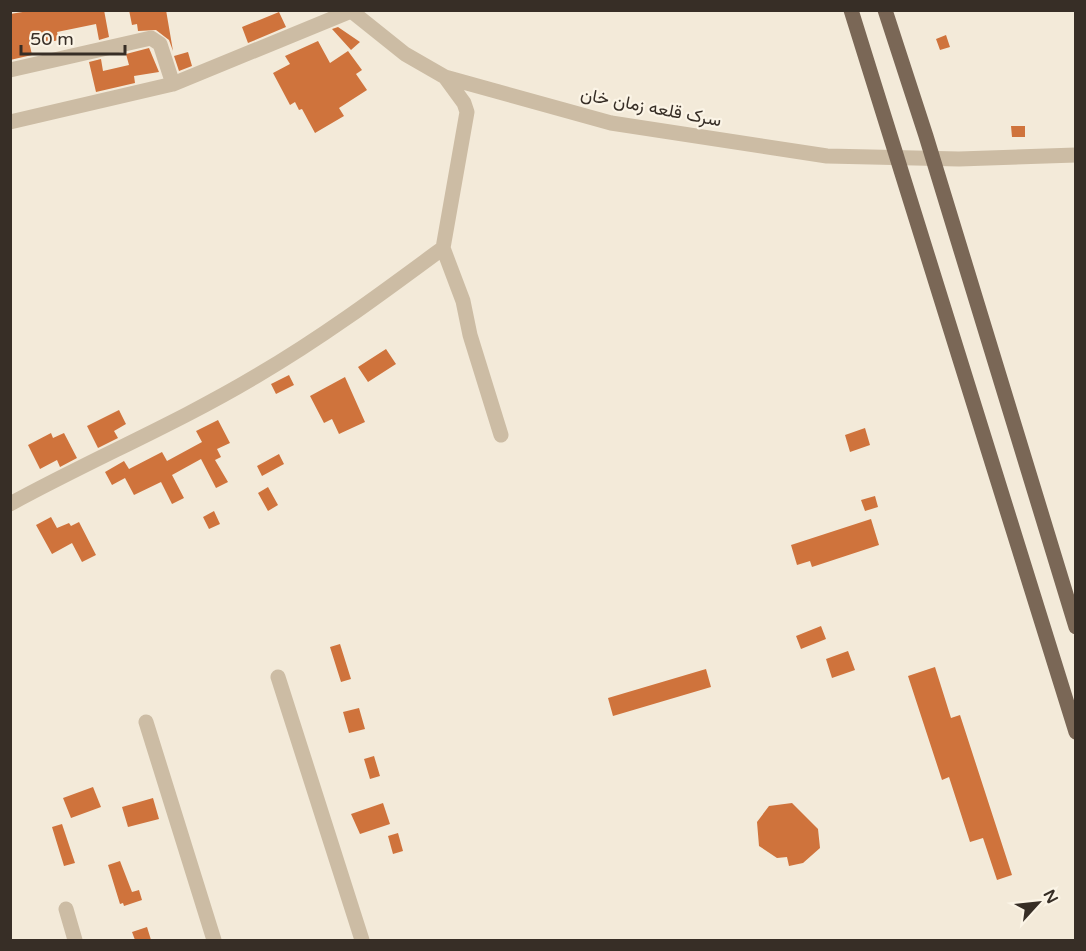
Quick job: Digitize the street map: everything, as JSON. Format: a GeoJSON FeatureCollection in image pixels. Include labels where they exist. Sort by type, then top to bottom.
{"type":"FeatureCollection","features":[{"type":"Feature","properties":{"kind":"main road"},"geometry":{"type":"LineString","coordinates":[[851,10],[1076,732]]}},
{"type":"Feature","properties":{"kind":"main road"},"geometry":{"type":"LineString","coordinates":[[885,10],[1076,627]]}},
{"type":"Feature","properties":{"kind":"street","name":"سرک قلعه زمان خان"},"geometry":{"type":"LineString","coordinates":[[351,11],[405,54],[444,76],[611,123],[827,156],[933,159],[1076,155]]}},
{"type":"Feature","properties":{"kind":"street"},"geometry":{"type":"LineString","coordinates":[[10,122],[173,84],[351,11]]}},
{"type":"Feature","properties":{"kind":"street"},"geometry":{"type":"LineString","coordinates":[[10,70],[151,38],[160,44],[173,84]]}},
{"type":"Feature","properties":{"kind":"street"},"geometry":{"type":"LineString","coordinates":[[444,76],[464,103],[467,112],[443,248],[463,301],[470,335],[501,435]]}},
{"type":"Feature","properties":{"kind":"street"},"geometry":{"type":"LineString","coordinates":[[10,504],[120,450],[259,375],[324,336],[443,248]]}},
{"type":"Feature","properties":{"kind":"street"},"geometry":{"type":"LineString","coordinates":[[278,677],[362,940]]}},
{"type":"Feature","properties":{"kind":"street"},"geometry":{"type":"LineString","coordinates":[[146,722],[214,940]]}},
{"type":"Feature","properties":{"kind":"street"},"geometry":{"type":"LineString","coordinates":[[66,909],[75,940]]}},
{"type":"Feature","properties":{"kind":"building"},"geometry":{"type":"Polygon","coordinates":[[[35,10],[104,10],[109,37],[99,40],[96,24],[57,32],[59,40],[30,46],[32,55],[10,60],[10,14],[35,10]]]}},
{"type":"Feature","properties":{"kind":"building"},"geometry":{"type":"Polygon","coordinates":[[[129,10],[166,10],[173,51],[169,40],[156,30],[138,31],[137,24],[132,25],[129,10]]]}},
{"type":"Feature","properties":{"kind":"building"},"geometry":{"type":"Polygon","coordinates":[[[279,12],[286,27],[248,43],[242,27],[279,12]]]}},
{"type":"Feature","properties":{"kind":"building"},"geometry":{"type":"Polygon","coordinates":[[[338,27],[360,42],[351,50],[332,29],[338,27]]]}},
{"type":"Feature","properties":{"kind":"building"},"geometry":{"type":"Polygon","coordinates":[[[946,35],[950,47],[940,50],[936,39],[946,35]]]}},
{"type":"Feature","properties":{"kind":"building"},"geometry":{"type":"Polygon","coordinates":[[[318,41],[330,63],[348,51],[362,70],[356,74],[367,90],[339,108],[344,116],[315,133],[302,109],[299,110],[295,102],[290,105],[273,73],[290,64],[285,56],[318,41]]]}},
{"type":"Feature","properties":{"kind":"building"},"geometry":{"type":"Polygon","coordinates":[[[149,48],[159,72],[134,76],[135,83],[96,92],[89,62],[101,59],[103,71],[129,65],[126,54],[149,48]]]}},
{"type":"Feature","properties":{"kind":"building"},"geometry":{"type":"Polygon","coordinates":[[[188,52],[192,66],[179,71],[174,56],[188,52]]]}},
{"type":"Feature","properties":{"kind":"building"},"geometry":{"type":"Polygon","coordinates":[[[1011,126],[1025,126],[1025,137],[1012,137],[1011,126]]]}},
{"type":"Feature","properties":{"kind":"building"},"geometry":{"type":"Polygon","coordinates":[[[386,349],[396,364],[368,382],[358,367],[386,349]]]}},
{"type":"Feature","properties":{"kind":"building"},"geometry":{"type":"Polygon","coordinates":[[[289,375],[294,385],[276,394],[271,384],[289,375]]]}},
{"type":"Feature","properties":{"kind":"building"},"geometry":{"type":"Polygon","coordinates":[[[345,377],[365,422],[339,434],[332,419],[324,423],[310,396],[345,377]]]}},
{"type":"Feature","properties":{"kind":"building"},"geometry":{"type":"Polygon","coordinates":[[[119,410],[126,424],[114,431],[118,438],[98,448],[87,426],[119,410]]]}},
{"type":"Feature","properties":{"kind":"building"},"geometry":{"type":"Polygon","coordinates":[[[218,420],[230,443],[217,449],[221,457],[215,460],[228,482],[216,488],[201,459],[172,475],[184,498],[172,504],[161,482],[134,495],[125,478],[112,485],[105,472],[124,461],[129,469],[162,452],[167,461],[202,442],[196,431],[218,420]]]}},
{"type":"Feature","properties":{"kind":"building"},"geometry":{"type":"Polygon","coordinates":[[[865,428],[870,445],[850,452],[845,435],[865,428]]]}},
{"type":"Feature","properties":{"kind":"building"},"geometry":{"type":"Polygon","coordinates":[[[51,433],[53,438],[64,433],[77,458],[60,467],[57,460],[40,469],[28,445],[51,433]]]}},
{"type":"Feature","properties":{"kind":"building"},"geometry":{"type":"Polygon","coordinates":[[[279,454],[284,464],[262,476],[257,466],[279,454]]]}},
{"type":"Feature","properties":{"kind":"building"},"geometry":{"type":"Polygon","coordinates":[[[268,487],[278,505],[268,511],[258,493],[268,487]]]}},
{"type":"Feature","properties":{"kind":"building"},"geometry":{"type":"Polygon","coordinates":[[[875,496],[878,507],[865,511],[861,500],[875,496]]]}},
{"type":"Feature","properties":{"kind":"building"},"geometry":{"type":"Polygon","coordinates":[[[214,511],[220,524],[209,529],[203,517],[214,511]]]}},
{"type":"Feature","properties":{"kind":"building"},"geometry":{"type":"Polygon","coordinates":[[[51,517],[57,528],[79,522],[96,555],[82,562],[72,543],[52,554],[36,525],[51,517]]]}},
{"type":"Feature","properties":{"kind":"building"},"geometry":{"type":"Polygon","coordinates":[[[871,519],[879,545],[812,567],[810,561],[797,565],[791,545],[871,519]]]}},
{"type":"Feature","properties":{"kind":"building"},"geometry":{"type":"Polygon","coordinates":[[[821,626],[826,639],[801,649],[796,636],[821,626]]]}},
{"type":"Feature","properties":{"kind":"building"},"geometry":{"type":"Polygon","coordinates":[[[340,644],[351,679],[341,682],[330,647],[340,644]]]}},
{"type":"Feature","properties":{"kind":"building"},"geometry":{"type":"Polygon","coordinates":[[[848,651],[855,670],[832,678],[826,659],[848,651]]]}},
{"type":"Feature","properties":{"kind":"building"},"geometry":{"type":"Polygon","coordinates":[[[935,667],[951,718],[960,715],[1012,875],[997,880],[983,838],[970,842],[949,777],[942,780],[908,676],[935,667]]]}},
{"type":"Feature","properties":{"kind":"building"},"geometry":{"type":"Polygon","coordinates":[[[706,669],[711,687],[613,716],[608,698],[706,669]]]}},
{"type":"Feature","properties":{"kind":"building"},"geometry":{"type":"Polygon","coordinates":[[[359,708],[365,729],[349,733],[343,712],[359,708]]]}},
{"type":"Feature","properties":{"kind":"building"},"geometry":{"type":"Polygon","coordinates":[[[374,756],[380,776],[370,779],[364,759],[374,756]]]}},
{"type":"Feature","properties":{"kind":"building"},"geometry":{"type":"Polygon","coordinates":[[[93,787],[101,807],[71,818],[63,798],[93,787]]]}},
{"type":"Feature","properties":{"kind":"building"},"geometry":{"type":"Polygon","coordinates":[[[153,798],[159,819],[128,827],[122,807],[153,798]]]}},
{"type":"Feature","properties":{"kind":"building"},"geometry":{"type":"Polygon","coordinates":[[[383,803],[390,824],[360,834],[351,814],[383,803]]]}},
{"type":"Feature","properties":{"kind":"building"},"geometry":{"type":"Polygon","coordinates":[[[792,803],[818,829],[820,848],[803,863],[789,866],[787,857],[777,858],[759,846],[757,822],[769,806],[792,803]]]}},
{"type":"Feature","properties":{"kind":"building"},"geometry":{"type":"Polygon","coordinates":[[[62,824],[75,863],[64,866],[52,827],[62,824]]]}},
{"type":"Feature","properties":{"kind":"building"},"geometry":{"type":"Polygon","coordinates":[[[398,833],[403,851],[393,854],[388,836],[398,833]]]}},
{"type":"Feature","properties":{"kind":"building"},"geometry":{"type":"Polygon","coordinates":[[[120,861],[132,892],[139,890],[142,900],[124,906],[123,903],[120,904],[108,865],[120,861]]]}},
{"type":"Feature","properties":{"kind":"building"},"geometry":{"type":"Polygon","coordinates":[[[147,927],[151,940],[135,940],[132,932],[147,927]]]}}]}
